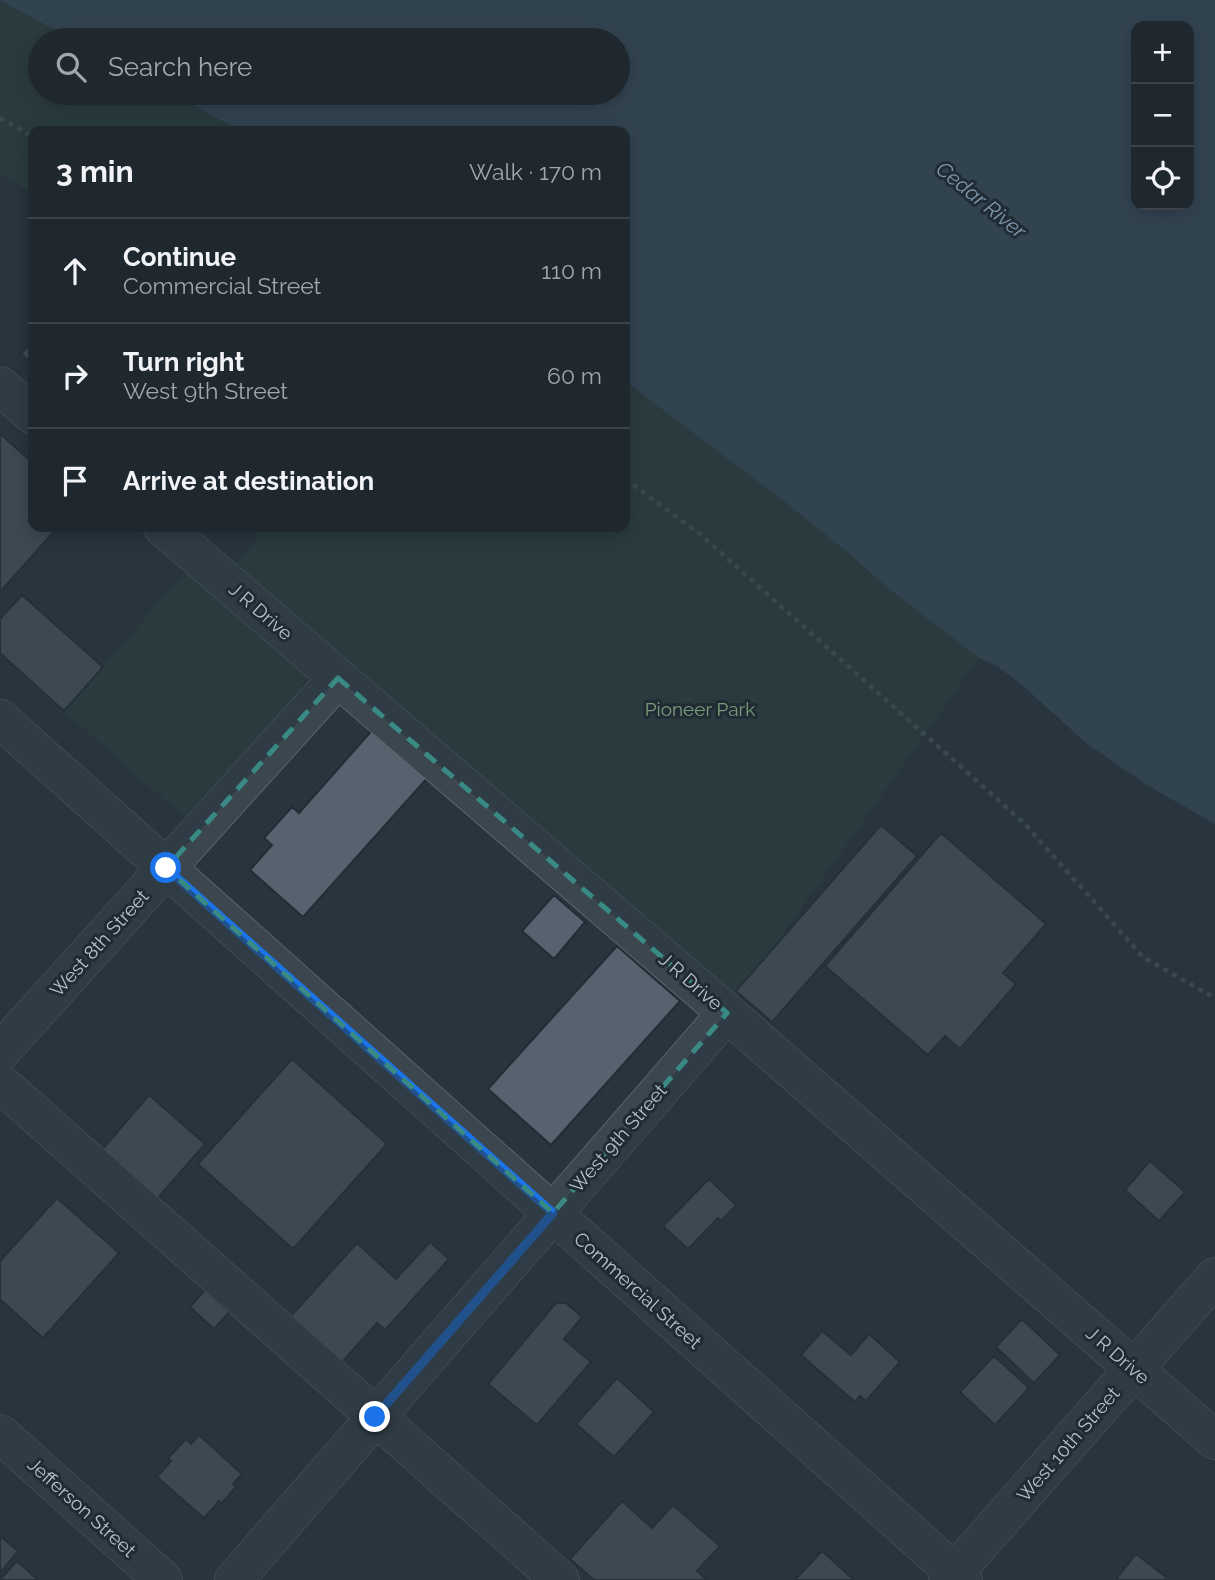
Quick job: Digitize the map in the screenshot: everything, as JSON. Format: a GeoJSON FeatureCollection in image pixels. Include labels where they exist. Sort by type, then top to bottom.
{"type":"FeatureCollection","features":[{"type":"Feature","properties":{"kind":"street"},"geometry":{"type":"LineString","coordinates":[[0,386],[28,411]]}},
{"type":"Feature","properties":{"kind":"street","name":"J R Drive"},"geometry":{"type":"LineString","coordinates":[[169,532],[727,1013],[1215,1440]]}},
{"type":"Feature","properties":{"kind":"street","name":"West 8th Street"},"geometry":{"type":"LineString","coordinates":[[0,1052],[338,678]]}},
{"type":"Feature","properties":{"kind":"street","name":"Commercial Street"},"geometry":{"type":"LineString","coordinates":[[0,719],[553,1213],[956,1578]]}},
{"type":"Feature","properties":{"kind":"street","name":"West 9th Street"},"geometry":{"type":"LineString","coordinates":[[234,1580],[727,1013]]}},
{"type":"Feature","properties":{"kind":"street"},"geometry":{"type":"LineString","coordinates":[[0,1083],[560,1580]]}},
{"type":"Feature","properties":{"kind":"street","name":"West 10th Street"},"geometry":{"type":"LineString","coordinates":[[956,1578],[1215,1277]]}},
{"type":"Feature","properties":{"kind":"street","name":"Jefferson Street"},"geometry":{"type":"LineString","coordinates":[[0,1434],[163,1580]]}},
{"type":"Feature","properties":{"kind":"path"},"geometry":{"type":"LineString","coordinates":[[0,118],[28,134]]}},
{"type":"Feature","properties":{"kind":"path"},"geometry":{"type":"LineString","coordinates":[[630,483],[700,534],[1025,824],[1143,957],[1215,998]]}},
{"type":"Feature","properties":{"kind":"highlighted area"},"geometry":{"type":"Polygon","coordinates":[[[338,678],[727,1013],[553,1213],[166,868],[338,678]]]}},
{"type":"Feature","properties":{"kind":"green space"},"geometry":{"type":"Polygon","coordinates":[[[0,0],[51,28],[28,28],[28,105],[192,105],[232,126],[28,126],[28,190],[0,175],[0,0]]]}},
{"type":"Feature","properties":{"kind":"green space","name":"Pioneer Park"},"geometry":{"type":"Polygon","coordinates":[[[630,385],[789,505],[881,582],[979,658],[736,1000],[232,568],[257,540],[256,532],[630,532],[630,385]]]}},
{"type":"Feature","properties":{"kind":"green space"},"geometry":{"type":"Polygon","coordinates":[[[190,567],[305,665],[305,679],[300,692],[184,817],[64,711],[190,567]]]}},
{"type":"Feature","properties":{"kind":"water","name":"Cedar River"},"geometry":{"type":"Polygon","coordinates":[[[0,0],[1215,0],[1215,824],[1147,785],[1086,743],[1021,684],[997,666],[979,658],[881,582],[789,505],[630,385],[630,126],[232,126],[192,105],[630,105],[630,28],[51,28],[0,0]]]}},
{"type":"Feature","properties":{"kind":"building"},"geometry":{"type":"Polygon","coordinates":[[[28,346],[28,360],[21,354],[28,346]]]}},
{"type":"Feature","properties":{"kind":"building"},"geometry":{"type":"Polygon","coordinates":[[[0,434],[28,459],[28,532],[54,532],[0,592],[0,434]]]}},
{"type":"Feature","properties":{"kind":"building"},"geometry":{"type":"Polygon","coordinates":[[[22,595],[103,667],[64,711],[0,653],[0,619],[22,595]]]}},
{"type":"Feature","properties":{"kind":"building"},"geometry":{"type":"Polygon","coordinates":[[[375,727],[430,775],[303,917],[250,870],[272,845],[264,838],[292,807],[299,813],[375,727]]]}},
{"type":"Feature","properties":{"kind":"building"},"geometry":{"type":"Polygon","coordinates":[[[881,825],[917,856],[772,1022],[736,991],[881,825]]]}},
{"type":"Feature","properties":{"kind":"building"},"geometry":{"type":"Polygon","coordinates":[[[941,833],[1046,924],[1003,973],[1016,984],[960,1049],[945,1036],[928,1055],[825,966],[941,833]]]}},
{"type":"Feature","properties":{"kind":"building"},"geometry":{"type":"Polygon","coordinates":[[[554,895],[585,922],[554,959],[522,931],[554,895]]]}},
{"type":"Feature","properties":{"kind":"building"},"geometry":{"type":"Polygon","coordinates":[[[617,946],[680,1001],[551,1145],[488,1089],[617,946]]]}},
{"type":"Feature","properties":{"kind":"building"},"geometry":{"type":"Polygon","coordinates":[[[292,1059],[387,1144],[293,1249],[198,1164],[292,1059]]]}},
{"type":"Feature","properties":{"kind":"building"},"geometry":{"type":"Polygon","coordinates":[[[149,1095],[205,1144],[156,1200],[101,1151],[149,1095]]]}},
{"type":"Feature","properties":{"kind":"building"},"geometry":{"type":"Polygon","coordinates":[[[1150,1161],[1185,1192],[1159,1221],[1125,1190],[1150,1161]]]}},
{"type":"Feature","properties":{"kind":"building"},"geometry":{"type":"Polygon","coordinates":[[[709,1179],[736,1205],[721,1221],[718,1218],[688,1249],[663,1226],[709,1179]]]}},
{"type":"Feature","properties":{"kind":"building"},"geometry":{"type":"Polygon","coordinates":[[[57,1198],[119,1253],[43,1338],[0,1299],[0,1261],[57,1198]]]}},
{"type":"Feature","properties":{"kind":"building"},"geometry":{"type":"Polygon","coordinates":[[[430,1242],[449,1259],[385,1330],[377,1323],[342,1362],[291,1316],[357,1243],[396,1279],[430,1242]]]}},
{"type":"Feature","properties":{"kind":"building"},"geometry":{"type":"Polygon","coordinates":[[[205,1290],[229,1312],[214,1329],[190,1307],[205,1290]]]}},
{"type":"Feature","properties":{"kind":"building"},"geometry":{"type":"Polygon","coordinates":[[[556,1303],[566,1303],[582,1317],[564,1339],[591,1362],[537,1425],[488,1384],[556,1303]]]}},
{"type":"Feature","properties":{"kind":"building"},"geometry":{"type":"Polygon","coordinates":[[[1022,1319],[1060,1355],[1034,1383],[996,1347],[1022,1319]]]}},
{"type":"Feature","properties":{"kind":"building"},"geometry":{"type":"Polygon","coordinates":[[[822,1331],[851,1355],[869,1334],[900,1362],[866,1401],[860,1396],[855,1402],[801,1355],[822,1331]]]}},
{"type":"Feature","properties":{"kind":"building"},"geometry":{"type":"Polygon","coordinates":[[[994,1356],[1029,1388],[995,1425],[960,1392],[994,1356]]]}},
{"type":"Feature","properties":{"kind":"building"},"geometry":{"type":"Polygon","coordinates":[[[617,1378],[654,1412],[614,1457],[576,1424],[617,1378]]]}},
{"type":"Feature","properties":{"kind":"building"},"geometry":{"type":"Polygon","coordinates":[[[199,1435],[242,1474],[233,1484],[236,1487],[204,1518],[157,1477],[171,1461],[168,1458],[186,1439],[191,1444],[199,1435]]]}},
{"type":"Feature","properties":{"kind":"building"},"geometry":{"type":"Polygon","coordinates":[[[622,1501],[652,1528],[673,1505],[720,1546],[697,1571],[707,1580],[594,1580],[570,1559],[622,1501]]]}},
{"type":"Feature","properties":{"kind":"building"},"geometry":{"type":"Polygon","coordinates":[[[0,1536],[18,1551],[0,1573],[0,1536]]]}},
{"type":"Feature","properties":{"kind":"building"},"geometry":{"type":"Polygon","coordinates":[[[822,1551],[854,1580],[795,1580],[822,1551]]]}},
{"type":"Feature","properties":{"kind":"building"},"geometry":{"type":"Polygon","coordinates":[[[1136,1554],[1167,1578],[1117,1578],[1136,1554]]]}},
{"type":"Feature","properties":{"kind":"building"},"geometry":{"type":"Polygon","coordinates":[[[17,1561],[38,1580],[0,1580],[17,1561]]]}},
{"type":"Feature","properties":{"kind":"route"},"geometry":{"type":"LineString","coordinates":[[166,868],[553,1213],[375,1417]]}}]}
